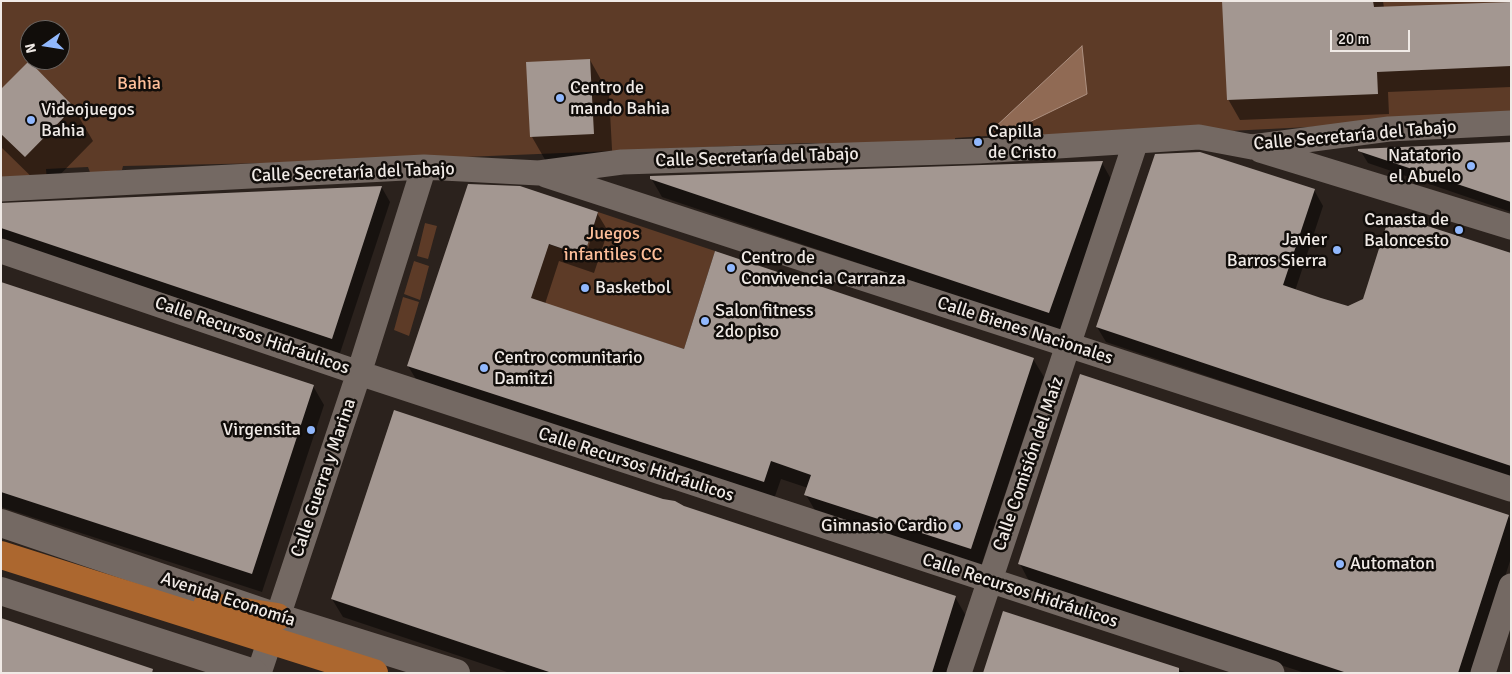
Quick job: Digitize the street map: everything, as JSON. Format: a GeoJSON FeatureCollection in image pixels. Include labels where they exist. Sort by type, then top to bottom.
{"type":"FeatureCollection","features":[{"type":"Feature","properties":{"kind":"main road","name":"Avenida Economía"},"geometry":{"type":"LineString","coordinates":[[1,523],[278,617],[456,673]]}},
{"type":"Feature","properties":{"kind":"main road"},"geometry":{"type":"LineString","coordinates":[[1,535],[180,601],[278,617]]}},
{"type":"Feature","properties":{"kind":"main road"},"geometry":{"type":"LineString","coordinates":[[1,555],[374,673]]}},
{"type":"Feature","properties":{"kind":"main road"},"geometry":{"type":"LineString","coordinates":[[1,591],[254,673]]}},
{"type":"Feature","properties":{"kind":"street","name":"Calle Secretaría del Tabajo"},"geometry":{"type":"LineString","coordinates":[[1,188],[424,167],[539,173],[622,162],[978,151],[1199,137],[1252,147],[1389,129],[1511,123]]}},
{"type":"Feature","properties":{"kind":"street","name":"Calle Comisión del Maíz"},"geometry":{"type":"LineString","coordinates":[[959,673],[1136,141]]}},
{"type":"Feature","properties":{"kind":"street"},"geometry":{"type":"LineString","coordinates":[[1252,147],[1511,226]]}},
{"type":"Feature","properties":{"kind":"street","name":"Calle Guerra y Marina"},"geometry":{"type":"LineString","coordinates":[[259,673],[359,373],[424,167]]}},
{"type":"Feature","properties":{"kind":"street","name":"Calle Bienes Nacionales"},"geometry":{"type":"LineString","coordinates":[[539,173],[1511,490]]}},
{"type":"Feature","properties":{"kind":"street","name":"Calle Recursos Hidráulicos"},"geometry":{"type":"LineString","coordinates":[[1,251],[359,373],[1272,673]]}},
{"type":"Feature","properties":{"kind":"street"},"geometry":{"type":"LineString","coordinates":[[1483,673],[1511,586]]}},
{"type":"Feature","properties":{"kind":"green space","name":"Bahia"},"geometry":{"type":"Polygon","coordinates":[[[1,1],[1511,1],[1511,117],[1007,142],[1001,135],[955,138],[955,150],[808,143],[367,161],[123,166],[122,170],[91,175],[88,167],[46,169],[47,181],[1,186],[1,1]]]}},
{"type":"Feature","properties":{"kind":"green space","name":"Juegos infantiles CC"},"geometry":{"type":"Polygon","coordinates":[[[598,212],[715,251],[684,349],[530,299],[548,244],[584,256],[598,212]]]}},
{"type":"Feature","properties":{"kind":"green space"},"geometry":{"type":"Polygon","coordinates":[[[425,223],[437,226],[428,259],[417,256],[425,223]]]}},
{"type":"Feature","properties":{"kind":"green space"},"geometry":{"type":"Polygon","coordinates":[[[414,261],[429,266],[420,300],[404,294],[414,261]]]}},
{"type":"Feature","properties":{"kind":"green space"},"geometry":{"type":"Polygon","coordinates":[[[403,297],[419,302],[409,336],[394,330],[403,297]]]}},
{"type":"Feature","properties":{"kind":"shaded area"},"geometry":{"type":"Polygon","coordinates":[[[1082,46],[1087,94],[1013,130],[992,130],[1082,46]]]}},
{"type":"Feature","properties":{"kind":"building"},"geometry":{"type":"Polygon","coordinates":[[[1222,1],[1373,1],[1374,7],[1511,2],[1511,66],[1377,72],[1378,94],[1227,100],[1222,1]]]}},
{"type":"Feature","properties":{"kind":"building","name":"Centro de mando Bahia"},"geometry":{"type":"Polygon","coordinates":[[[590,59],[594,134],[530,137],[526,62],[590,59]]]}},
{"type":"Feature","properties":{"kind":"building","name":"Videojuegos Bahia"},"geometry":{"type":"Polygon","coordinates":[[[20,70],[38,70],[74,107],[25,157],[1,134],[1,89],[20,70]]]}},
{"type":"Feature","properties":{"kind":"building"},"geometry":{"type":"Polygon","coordinates":[[[1511,142],[1511,202],[1358,151],[1358,149],[1511,142]]]}},
{"type":"Feature","properties":{"kind":"building"},"geometry":{"type":"Polygon","coordinates":[[[1200,152],[1315,189],[1283,285],[1321,298],[1348,306],[1363,299],[1390,214],[1511,253],[1511,466],[1096,327],[1155,154],[1200,152]]]}},
{"type":"Feature","properties":{"kind":"building"},"geometry":{"type":"Polygon","coordinates":[[[1103,161],[1049,313],[650,179],[650,176],[1103,161]]]}},
{"type":"Feature","properties":{"kind":"building"},"geometry":{"type":"Polygon","coordinates":[[[468,184],[520,186],[598,212],[584,256],[549,244],[531,298],[684,349],[715,251],[1034,358],[971,549],[804,495],[811,475],[771,461],[764,482],[407,366],[468,184]]]}},
{"type":"Feature","properties":{"kind":"building"},"geometry":{"type":"Polygon","coordinates":[[[382,186],[332,339],[1,228],[1,203],[382,186]]]}},
{"type":"Feature","properties":{"kind":"building"},"geometry":{"type":"Polygon","coordinates":[[[1,282],[314,385],[252,574],[1,492],[1,282]]]}},
{"type":"Feature","properties":{"kind":"building"},"geometry":{"type":"Polygon","coordinates":[[[1080,374],[1509,515],[1458,673],[1347,673],[1018,564],[1080,374]]]}},
{"type":"Feature","properties":{"kind":"building"},"geometry":{"type":"Polygon","coordinates":[[[394,410],[663,499],[675,501],[684,506],[956,596],[932,673],[552,673],[331,599],[394,410]]]}},
{"type":"Feature","properties":{"kind":"building"},"geometry":{"type":"Polygon","coordinates":[[[1003,611],[1179,668],[1179,673],[983,673],[1003,611]]]}},
{"type":"Feature","properties":{"kind":"building"},"geometry":{"type":"Polygon","coordinates":[[[1,618],[153,669],[152,673],[1,673],[1,618]]]}},
{"type":"Feature","properties":{"kind":"place","name":"Centro de mando Bahia"},"geometry":{"type":"Point","coordinates":[560,98]}},
{"type":"Feature","properties":{"kind":"place","name":"Videojuegos Bahia"},"geometry":{"type":"Point","coordinates":[31,120]}},
{"type":"Feature","properties":{"kind":"place","name":"Capilla de Cristo"},"geometry":{"type":"Point","coordinates":[978,142]}},
{"type":"Feature","properties":{"kind":"place","name":"Natatorio el Abuelo"},"geometry":{"type":"Point","coordinates":[1471,166]}},
{"type":"Feature","properties":{"kind":"place","name":"Canasta de Baloncesto"},"geometry":{"type":"Point","coordinates":[1459,230]}},
{"type":"Feature","properties":{"kind":"place","name":"Javier Barros Sierra"},"geometry":{"type":"Point","coordinates":[1337,250]}},
{"type":"Feature","properties":{"kind":"place","name":"Centro de Convivencia Carranza"},"geometry":{"type":"Point","coordinates":[731,268]}},
{"type":"Feature","properties":{"kind":"place","name":"Basketbol"},"geometry":{"type":"Point","coordinates":[585,288]}},
{"type":"Feature","properties":{"kind":"place","name":"Salon fitness 2do piso"},"geometry":{"type":"Point","coordinates":[705,321]}},
{"type":"Feature","properties":{"kind":"place","name":"Centro comunitario Damitzi"},"geometry":{"type":"Point","coordinates":[484,368]}},
{"type":"Feature","properties":{"kind":"place","name":"Virgensita"},"geometry":{"type":"Point","coordinates":[311,430]}},
{"type":"Feature","properties":{"kind":"place","name":"Gimnasio Cardio"},"geometry":{"type":"Point","coordinates":[957,526]}},
{"type":"Feature","properties":{"kind":"place","name":"Automaton"},"geometry":{"type":"Point","coordinates":[1340,564]}}]}
